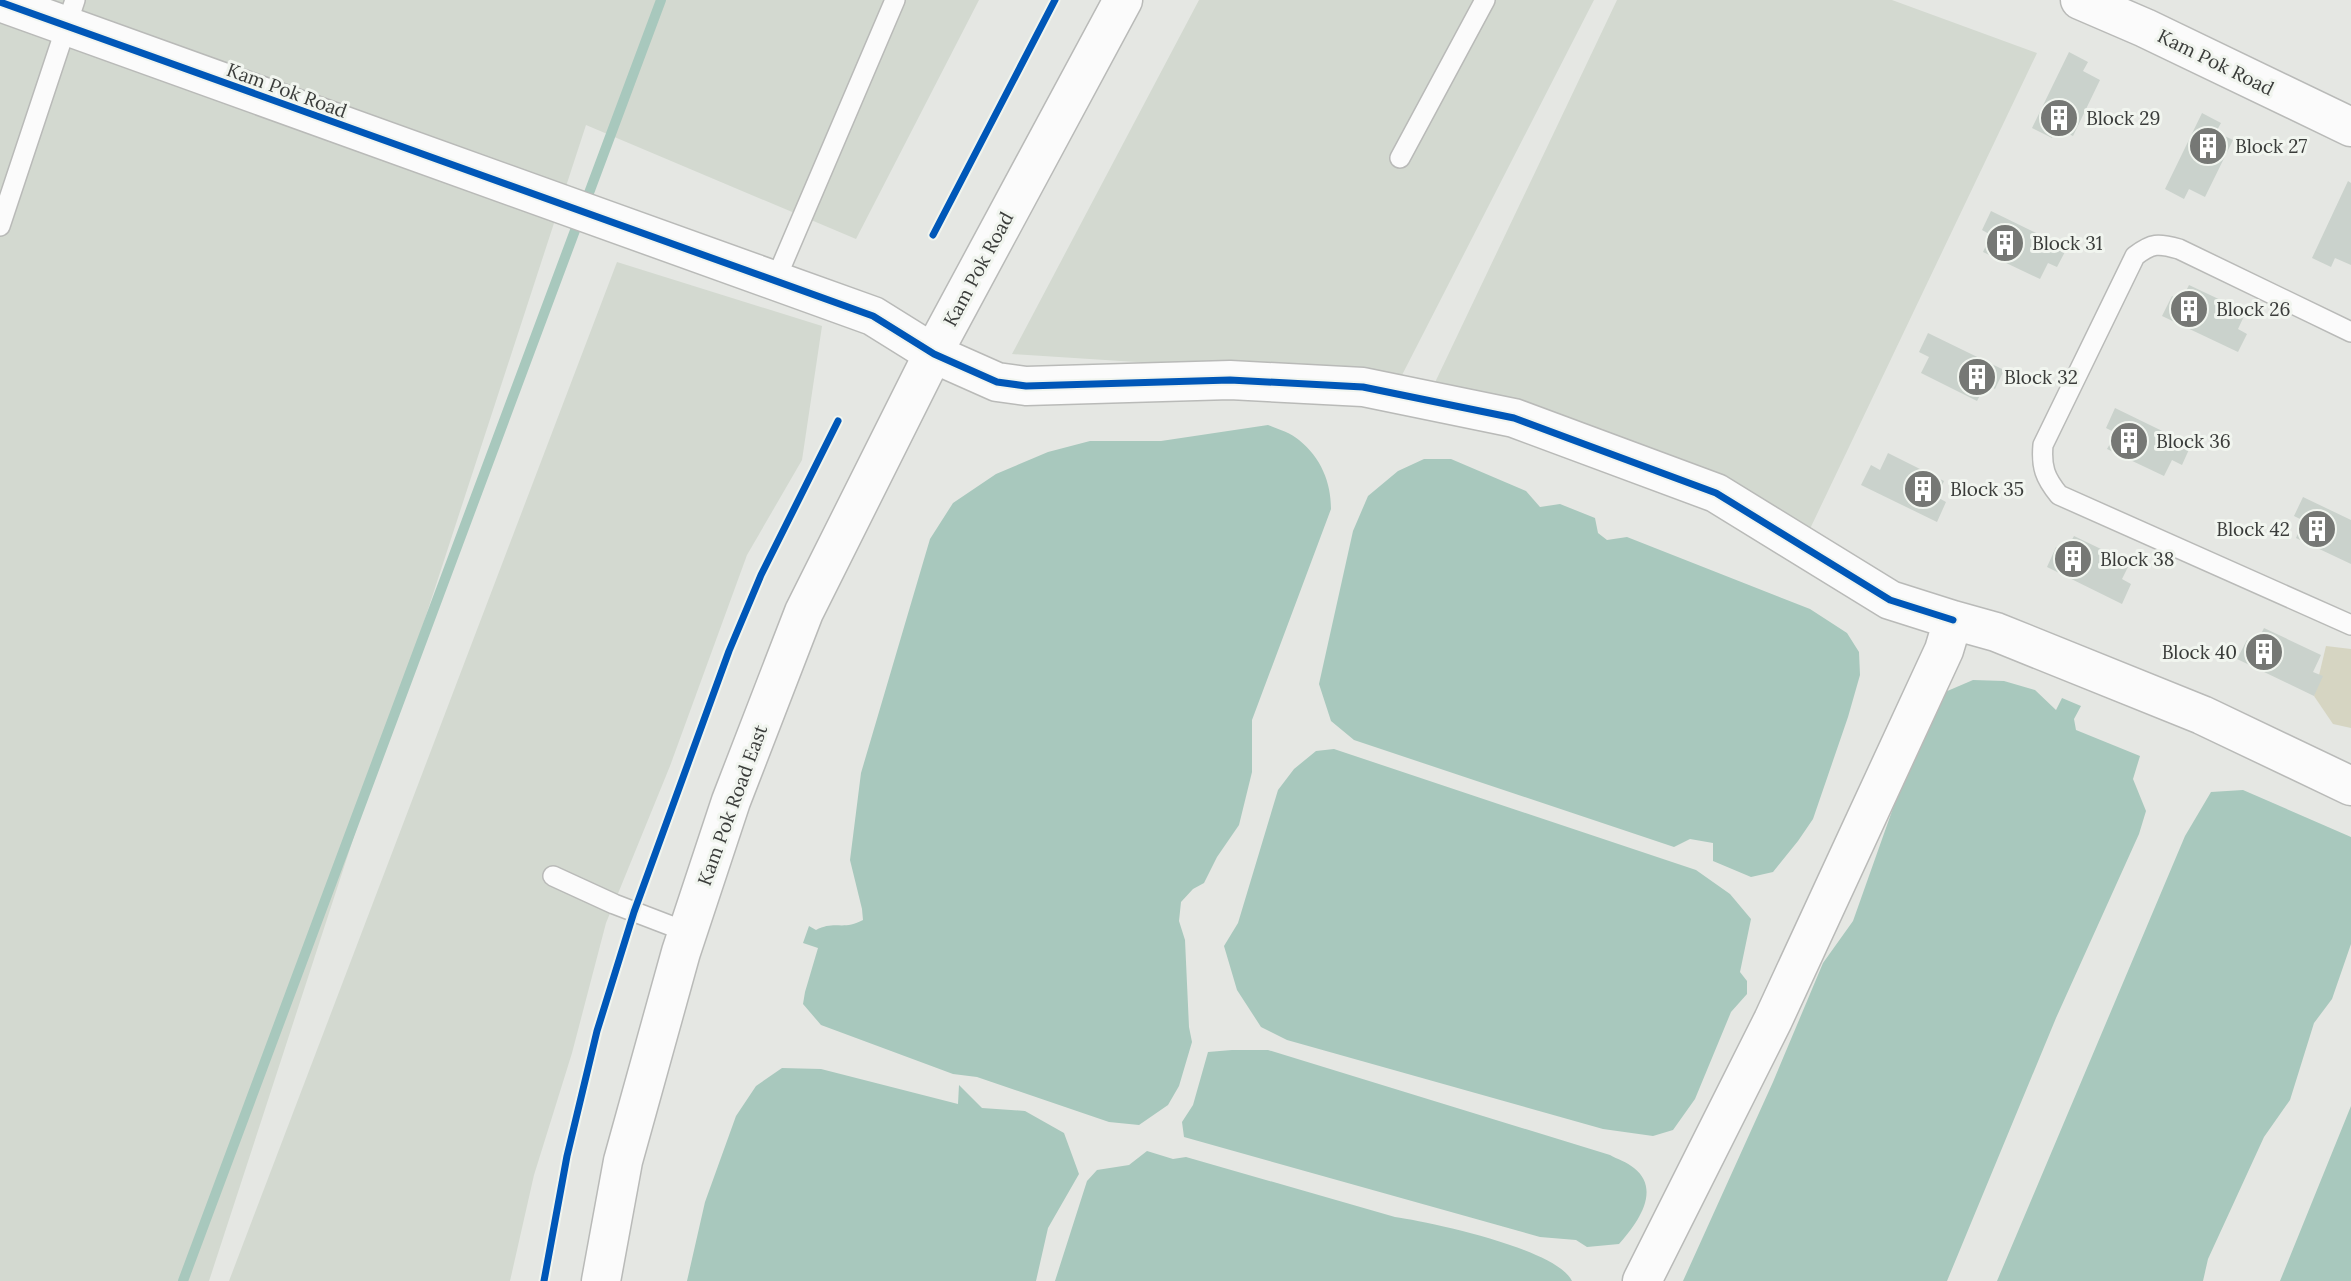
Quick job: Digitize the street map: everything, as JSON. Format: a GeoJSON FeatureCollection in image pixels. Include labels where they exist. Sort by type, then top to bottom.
{"type":"FeatureCollection","features":[{"type":"Feature","properties":{"kind":"street","name":"Kam Pok Road"},"geometry":{"type":"LineString","coordinates":[[934,354],[1123,0]]}},
{"type":"Feature","properties":{"kind":"street","name":"Kam Pok Road"},"geometry":{"type":"LineString","coordinates":[[2080,0],[2145,27],[2351,127]]}},
{"type":"Feature","properties":{"kind":"street","name":"Kam Pok Road"},"geometry":{"type":"LineString","coordinates":[[0,2],[71,14],[565,206],[775,281]]}},
{"type":"Feature","properties":{"kind":"street"},"geometry":{"type":"LineString","coordinates":[[775,281],[873,316],[934,354],[997,382],[1026,386],[1230,380],[1363,387],[1514,418],[1716,493],[1890,600],[1996,632],[2202,715],[2351,786]]}},
{"type":"Feature","properties":{"kind":"street","name":"Kam Pok Road East"},"geometry":{"type":"LineString","coordinates":[[601,1281],[623,1161],[687,932],[732,801],[804,612],[934,354]]}},
{"type":"Feature","properties":{"kind":"street"},"geometry":{"type":"LineString","coordinates":[[1643,1281],[1773,1020],[1944,650],[1953,620]]}},
{"type":"Feature","properties":{"kind":"lane"},"geometry":{"type":"LineString","coordinates":[[775,281],[895,0]]}},
{"type":"Feature","properties":{"kind":"lane"},"geometry":{"type":"LineString","coordinates":[[1400,158],[1485,0]]}},
{"type":"Feature","properties":{"kind":"lane"},"geometry":{"type":"LineString","coordinates":[[0,226],[71,14]]}},
{"type":"Feature","properties":{"kind":"lane"},"geometry":{"type":"LineString","coordinates":[[2351,332],[2179,249],[2162,244],[2148,247],[2135,257],[2043,445],[2042,461],[2044,473],[2059,495],[2351,625]]}},
{"type":"Feature","properties":{"kind":"lane"},"geometry":{"type":"LineString","coordinates":[[553,876],[614,904],[687,932]]}},
{"type":"Feature","properties":{"kind":"shaded area"},"geometry":{"type":"Polygon","coordinates":[[[0,0],[979,0],[856,239],[586,125],[209,1281],[0,1281],[0,0]]]}},
{"type":"Feature","properties":{"kind":"shaded area"},"geometry":{"type":"Polygon","coordinates":[[[1199,0],[1594,0],[1400,379],[1012,354],[1199,0]]]}},
{"type":"Feature","properties":{"kind":"shaded area"},"geometry":{"type":"Polygon","coordinates":[[[1617,0],[1892,0],[2037,53],[1808,533],[1429,395],[1617,0]]]}},
{"type":"Feature","properties":{"kind":"shaded area"},"geometry":{"type":"Polygon","coordinates":[[[617,262],[822,326],[802,460],[747,555],[670,766],[606,923],[572,1053],[534,1175],[510,1281],[229,1281],[617,262]]]}},
{"type":"Feature","properties":{"kind":"shaded area"},"geometry":{"type":"Polygon","coordinates":[[[1268,425],[1296,438],[1319,463],[1327,480],[1331,509],[1252,720],[1252,772],[1239,825],[1217,857],[1204,883],[1193,889],[1181,902],[1179,921],[1185,940],[1192,1042],[1179,1086],[1168,1105],[1139,1125],[1109,1122],[977,1077],[953,1074],[821,1025],[803,1004],[818,948],[803,943],[809,926],[816,930],[850,925],[863,920],[850,860],[861,773],[930,539],[953,503],[996,474],[1048,452],[1090,441],[1161,441],[1268,425]]]}},
{"type":"Feature","properties":{"kind":"shaded area"},"geometry":{"type":"Polygon","coordinates":[[[1424,459],[1451,459],[1526,491],[1540,507],[1560,504],[1595,518],[1598,533],[1607,540],[1627,537],[1810,609],[1847,633],[1859,652],[1860,675],[1848,717],[1813,819],[1773,872],[1751,877],[1713,861],[1713,843],[1690,839],[1674,847],[1354,740],[1331,721],[1319,684],[1353,531],[1368,496],[1398,471],[1424,459]]]}},
{"type":"Feature","properties":{"kind":"shaded area"},"geometry":{"type":"Polygon","coordinates":[[[2326,646],[2351,649],[2351,728],[2333,724],[2314,696],[2326,646]]]}},
{"type":"Feature","properties":{"kind":"shaded area"},"geometry":{"type":"Polygon","coordinates":[[[1973,680],[2004,681],[2035,690],[2056,710],[2062,698],[2081,706],[2074,719],[2076,730],[2140,756],[2133,779],[2146,811],[2139,834],[2056,1018],[1947,1281],[1683,1281],[1773,1082],[1823,963],[1853,921],[1925,718],[1945,692],[1973,680]]]}},
{"type":"Feature","properties":{"kind":"shaded area"},"geometry":{"type":"Polygon","coordinates":[[[1334,749],[1696,870],[1730,894],[1751,919],[1740,972],[1747,981],[1747,994],[1731,1012],[1695,1099],[1673,1130],[1653,1136],[1603,1129],[1287,1040],[1261,1027],[1237,990],[1224,946],[1238,923],[1278,790],[1294,769],[1316,751],[1334,749]]]}},
{"type":"Feature","properties":{"kind":"shaded area"},"geometry":{"type":"Polygon","coordinates":[[[2243,790],[2351,837],[2351,944],[2332,999],[2314,1023],[2290,1100],[2264,1137],[2208,1259],[2203,1281],[1997,1281],[2185,836],[2211,792],[2243,790]]]}},
{"type":"Feature","properties":{"kind":"shaded area"},"geometry":{"type":"Polygon","coordinates":[[[1268,1050],[1610,1155],[1631,1166],[1642,1177],[1646,1186],[1644,1207],[1619,1244],[1587,1247],[1576,1240],[1540,1237],[1184,1137],[1182,1122],[1193,1105],[1208,1052],[1268,1050]]]}},
{"type":"Feature","properties":{"kind":"shaded area"},"geometry":{"type":"Polygon","coordinates":[[[782,1068],[821,1069],[958,1104],[959,1085],[982,1108],[1025,1111],[1064,1133],[1079,1174],[1048,1228],[1036,1281],[687,1281],[705,1202],[736,1116],[756,1086],[782,1068]]]}},
{"type":"Feature","properties":{"kind":"shaded area"},"geometry":{"type":"Polygon","coordinates":[[[2351,1106],[2351,1281],[2280,1281],[2351,1106]]]}},
{"type":"Feature","properties":{"kind":"shaded area"},"geometry":{"type":"Polygon","coordinates":[[[1147,1151],[1173,1159],[1186,1157],[1395,1217],[1491,1239],[1543,1258],[1562,1269],[1572,1281],[1055,1281],[1087,1181],[1097,1170],[1129,1165],[1147,1151]]]}},
{"type":"Feature","properties":{"kind":"building"},"geometry":{"type":"Polygon","coordinates":[[[2069,52],[2088,62],[2083,71],[2100,80],[2073,136],[2056,128],[2052,138],[2032,128],[2069,52]]]}},
{"type":"Feature","properties":{"kind":"building"},"geometry":{"type":"Polygon","coordinates":[[[2202,113],[2221,123],[2216,132],[2233,140],[2205,197],[2189,189],[2184,199],[2165,189],[2202,113]]]}},
{"type":"Feature","properties":{"kind":"building"},"geometry":{"type":"Polygon","coordinates":[[[2348,181],[2351,183],[2351,265],[2335,258],[2331,267],[2312,258],[2348,181]]]}},
{"type":"Feature","properties":{"kind":"building"},"geometry":{"type":"Polygon","coordinates":[[[1991,211],[2067,248],[2057,267],[2048,263],[2040,279],[1983,252],[1991,235],[1982,230],[1991,211]]]}},
{"type":"Feature","properties":{"kind":"building"},"geometry":{"type":"Polygon","coordinates":[[[2189,285],[2246,312],[2238,329],[2247,334],[2238,352],[2162,316],[2172,296],[2181,301],[2189,285]]]}},
{"type":"Feature","properties":{"kind":"building"},"geometry":{"type":"Polygon","coordinates":[[[1928,333],[2004,370],[1995,389],[1986,384],[1977,401],[1921,373],[1929,357],[1919,352],[1928,333]]]}},
{"type":"Feature","properties":{"kind":"building"},"geometry":{"type":"Polygon","coordinates":[[[2115,408],[2191,445],[2182,465],[2172,460],[2164,476],[2107,449],[2116,433],[2106,428],[2115,408]]]}},
{"type":"Feature","properties":{"kind":"building"},"geometry":{"type":"Polygon","coordinates":[[[1888,453],[1944,481],[1937,497],[1946,502],[1937,522],[1861,485],[1871,465],[1880,470],[1888,453]]]}},
{"type":"Feature","properties":{"kind":"building","name":"Block 42"},"geometry":{"type":"Polygon","coordinates":[[[2303,497],[2351,520],[2351,564],[2296,538],[2304,521],[2294,516],[2303,497]]]}},
{"type":"Feature","properties":{"kind":"building"},"geometry":{"type":"Polygon","coordinates":[[[2074,536],[2130,563],[2122,579],[2131,584],[2122,604],[2047,567],[2056,547],[2065,552],[2074,536]]]}},
{"type":"Feature","properties":{"kind":"building"},"geometry":{"type":"Polygon","coordinates":[[[2264,628],[2321,655],[2313,672],[2323,676],[2314,696],[2237,659],[2247,640],[2256,644],[2264,628]]]}},
{"type":"Feature","properties":{"kind":"waterway"},"geometry":{"type":"LineString","coordinates":[[183,1281],[661,0]]}},
{"type":"Feature","properties":{"kind":"cycle path"},"geometry":{"type":"LineString","coordinates":[[933,235],[1055,0]]}},
{"type":"Feature","properties":{"kind":"cycle path"},"geometry":{"type":"LineString","coordinates":[[0,2],[873,316],[934,354],[997,382],[1026,386],[1230,380],[1363,387],[1514,418],[1716,493],[1890,600],[1953,620]]}},
{"type":"Feature","properties":{"kind":"cycle path"},"geometry":{"type":"LineString","coordinates":[[544,1281],[567,1156],[597,1031],[634,912],[729,651],[761,575],[838,421]]}},
{"type":"Feature","properties":{"kind":"place","name":"Block 29"},"geometry":{"type":"Point","coordinates":[2059,118]}},
{"type":"Feature","properties":{"kind":"place","name":"Block 27"},"geometry":{"type":"Point","coordinates":[2208,146]}},
{"type":"Feature","properties":{"kind":"place","name":"Block 31"},"geometry":{"type":"Point","coordinates":[2005,243]}},
{"type":"Feature","properties":{"kind":"place","name":"Block 26"},"geometry":{"type":"Point","coordinates":[2189,309]}},
{"type":"Feature","properties":{"kind":"place","name":"Block 32"},"geometry":{"type":"Point","coordinates":[1977,377]}},
{"type":"Feature","properties":{"kind":"place","name":"Block 36"},"geometry":{"type":"Point","coordinates":[2129,441]}},
{"type":"Feature","properties":{"kind":"place","name":"Block 35"},"geometry":{"type":"Point","coordinates":[1923,489]}},
{"type":"Feature","properties":{"kind":"place","name":"Block 42"},"geometry":{"type":"Point","coordinates":[2317,529]}},
{"type":"Feature","properties":{"kind":"place","name":"Block 38"},"geometry":{"type":"Point","coordinates":[2073,559]}},
{"type":"Feature","properties":{"kind":"place","name":"Block 40"},"geometry":{"type":"Point","coordinates":[2264,652]}}]}
